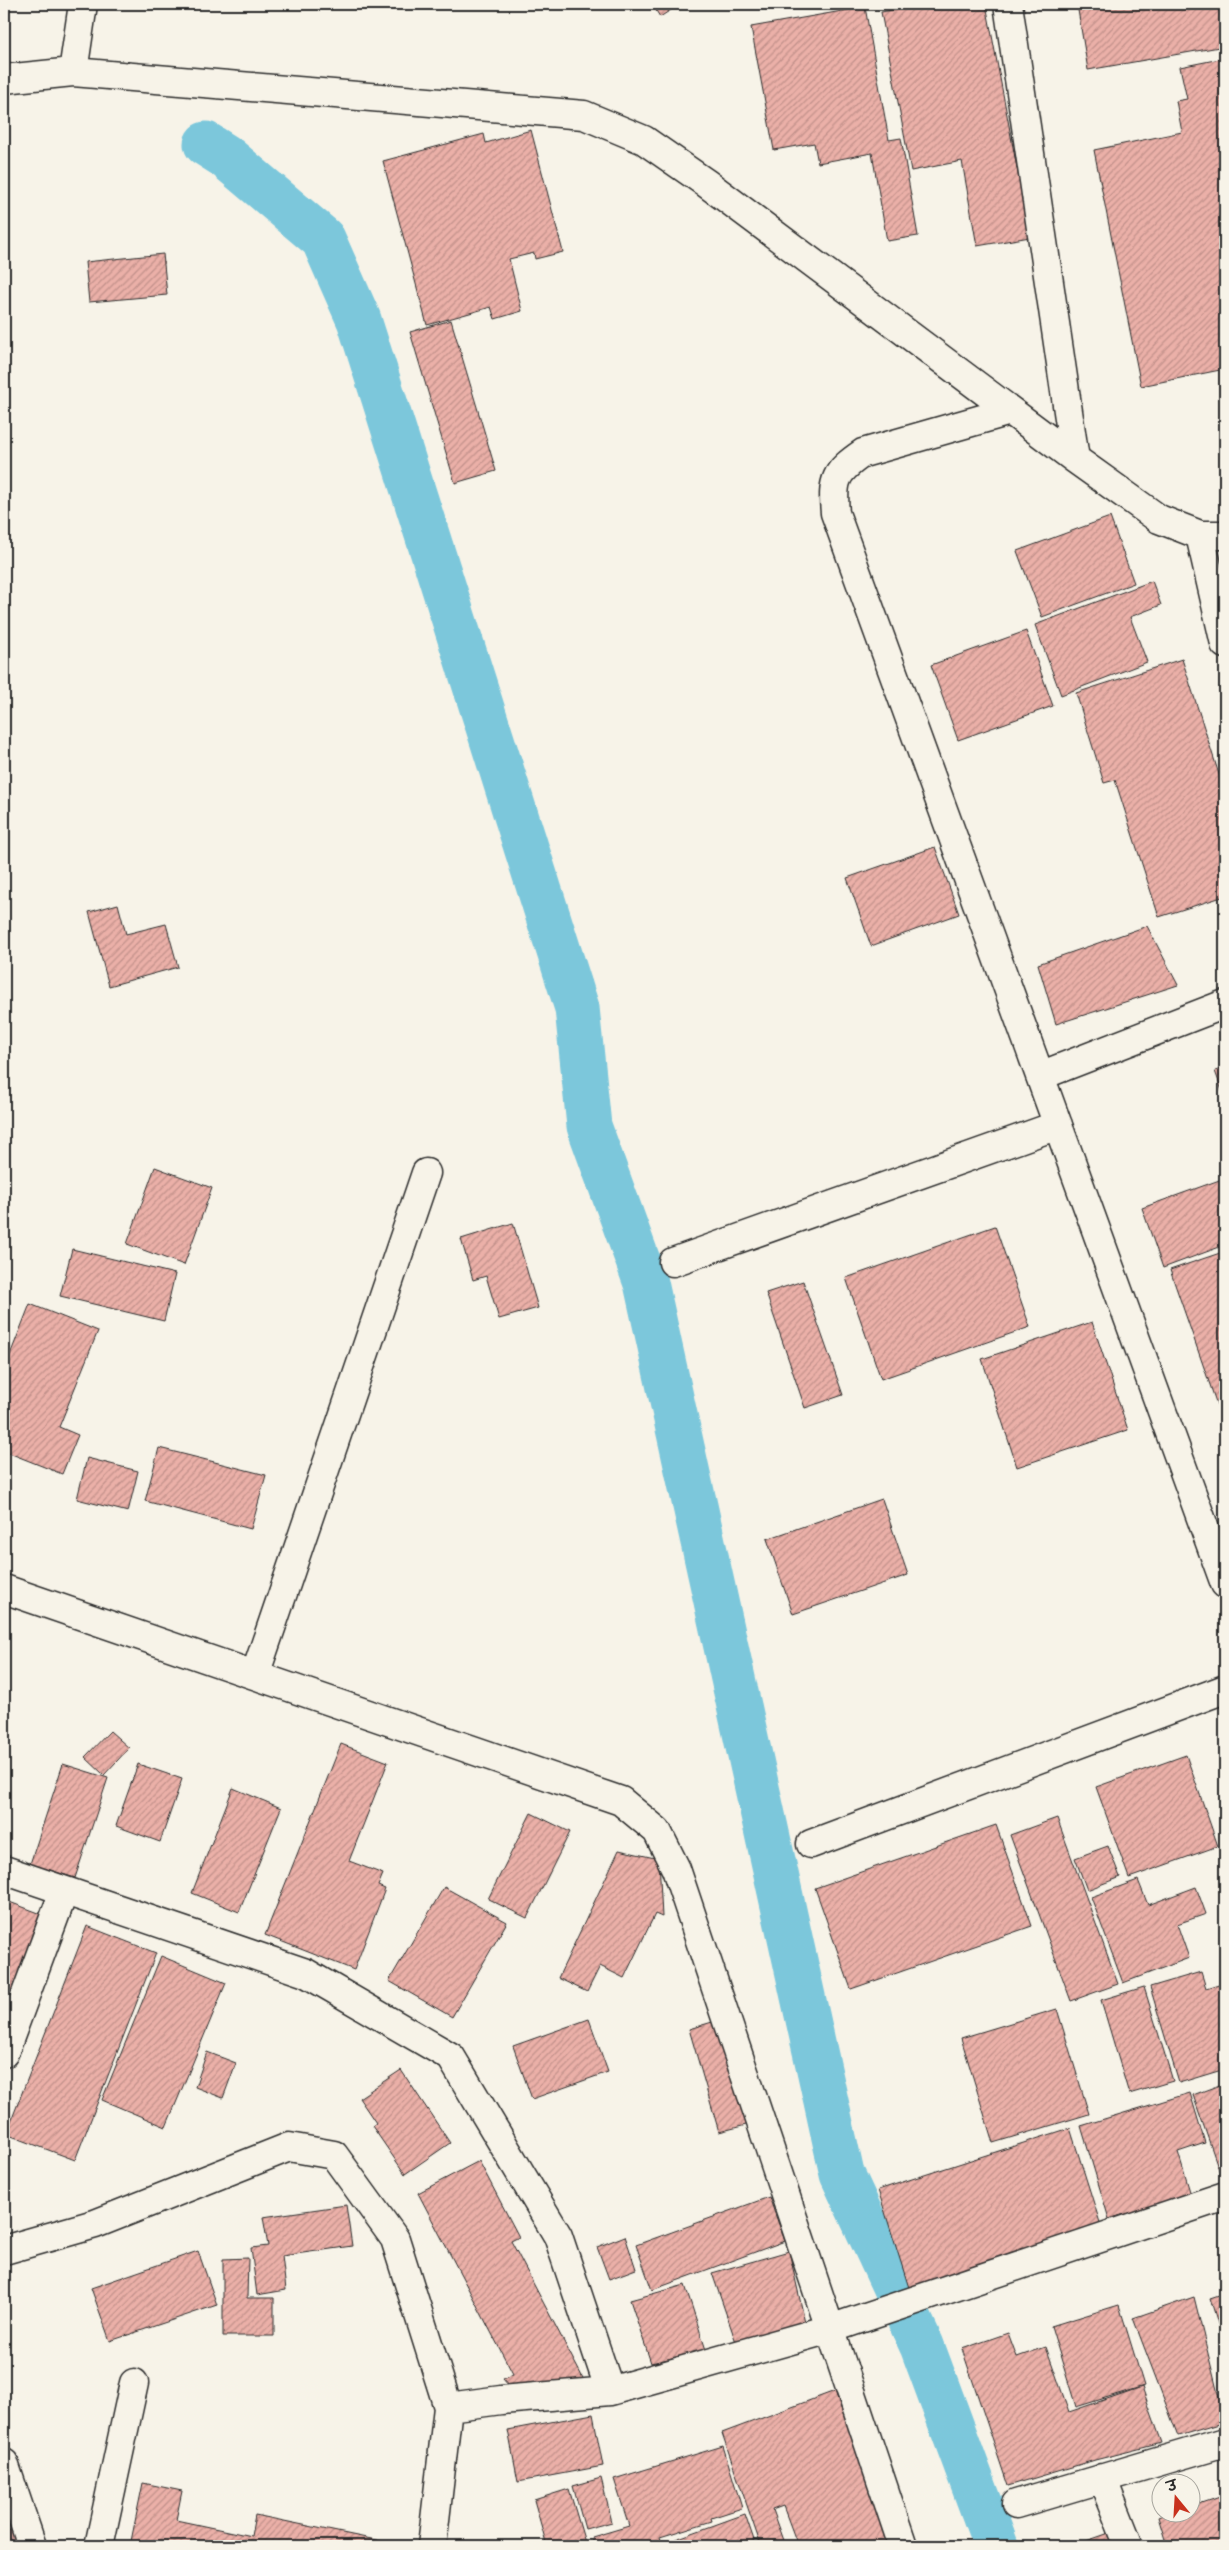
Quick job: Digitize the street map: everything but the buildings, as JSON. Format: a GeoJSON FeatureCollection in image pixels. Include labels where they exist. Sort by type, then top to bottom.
{"type":"FeatureCollection","features":[{"type":"Feature","properties":{"kind":"street"},"geometry":{"type":"LineString","coordinates":[[73,72],[83,4]]}},
{"type":"Feature","properties":{"kind":"street"},"geometry":{"type":"LineString","coordinates":[[1008,4],[1075,459]]}},
{"type":"Feature","properties":{"kind":"street"},"geometry":{"type":"LineString","coordinates":[[4,79],[73,72],[584,115],[644,140],[706,183],[1010,411],[1159,519],[1213,535],[1225,644]]}},
{"type":"Feature","properties":{"kind":"street"},"geometry":{"type":"LineString","coordinates":[[1010,411],[863,453],[843,466],[833,488],[835,513],[1225,1584]]}},
{"type":"Feature","properties":{"kind":"street"},"geometry":{"type":"LineString","coordinates":[[1040,1076],[1225,1004]]}},
{"type":"Feature","properties":{"kind":"street"},"geometry":{"type":"LineString","coordinates":[[673,1262],[1058,1125]]}},
{"type":"Feature","properties":{"kind":"street"},"geometry":{"type":"LineString","coordinates":[[255,1675],[426,1173]]}},
{"type":"Feature","properties":{"kind":"street"},"geometry":{"type":"LineString","coordinates":[[4,1588],[621,1801],[657,1831],[676,1869],[838,2326],[903,2546]]}},
{"type":"Feature","properties":{"kind":"street"},"geometry":{"type":"LineString","coordinates":[[811,1844],[1225,1689]]}},
{"type":"Feature","properties":{"kind":"street"},"geometry":{"type":"LineString","coordinates":[[4,1870],[306,1973],[451,2057],[558,2236],[610,2391]]}},
{"type":"Feature","properties":{"kind":"street"},"geometry":{"type":"LineString","coordinates":[[4,2053],[64,1891]]}},
{"type":"Feature","properties":{"kind":"street"},"geometry":{"type":"LineString","coordinates":[[4,2250],[96,2224],[289,2147],[334,2155],[395,2239],[448,2407],[432,2546]]}},
{"type":"Feature","properties":{"kind":"street"},"geometry":{"type":"LineString","coordinates":[[448,2407],[501,2400],[610,2391],[838,2326],[1225,2196]]}},
{"type":"Feature","properties":{"kind":"street"},"geometry":{"type":"LineString","coordinates":[[99,2546],[134,2383]]}},
{"type":"Feature","properties":{"kind":"street"},"geometry":{"type":"LineString","coordinates":[[1016,2504],[1225,2442]]}},
{"type":"Feature","properties":{"kind":"street"},"geometry":{"type":"LineString","coordinates":[[4,2463],[32,2546]]}},
{"type":"Feature","properties":{"kind":"street"},"geometry":{"type":"LineString","coordinates":[[1102,2478],[1129,2546]]}},
{"type":"Feature","properties":{"kind":"waterway"},"geometry":{"type":"LineString","coordinates":[[206,144],[225,156],[323,239],[359,320],[577,1008],[589,1126],[646,1283],[842,2174],[922,2346],[996,2546]]}}]}
